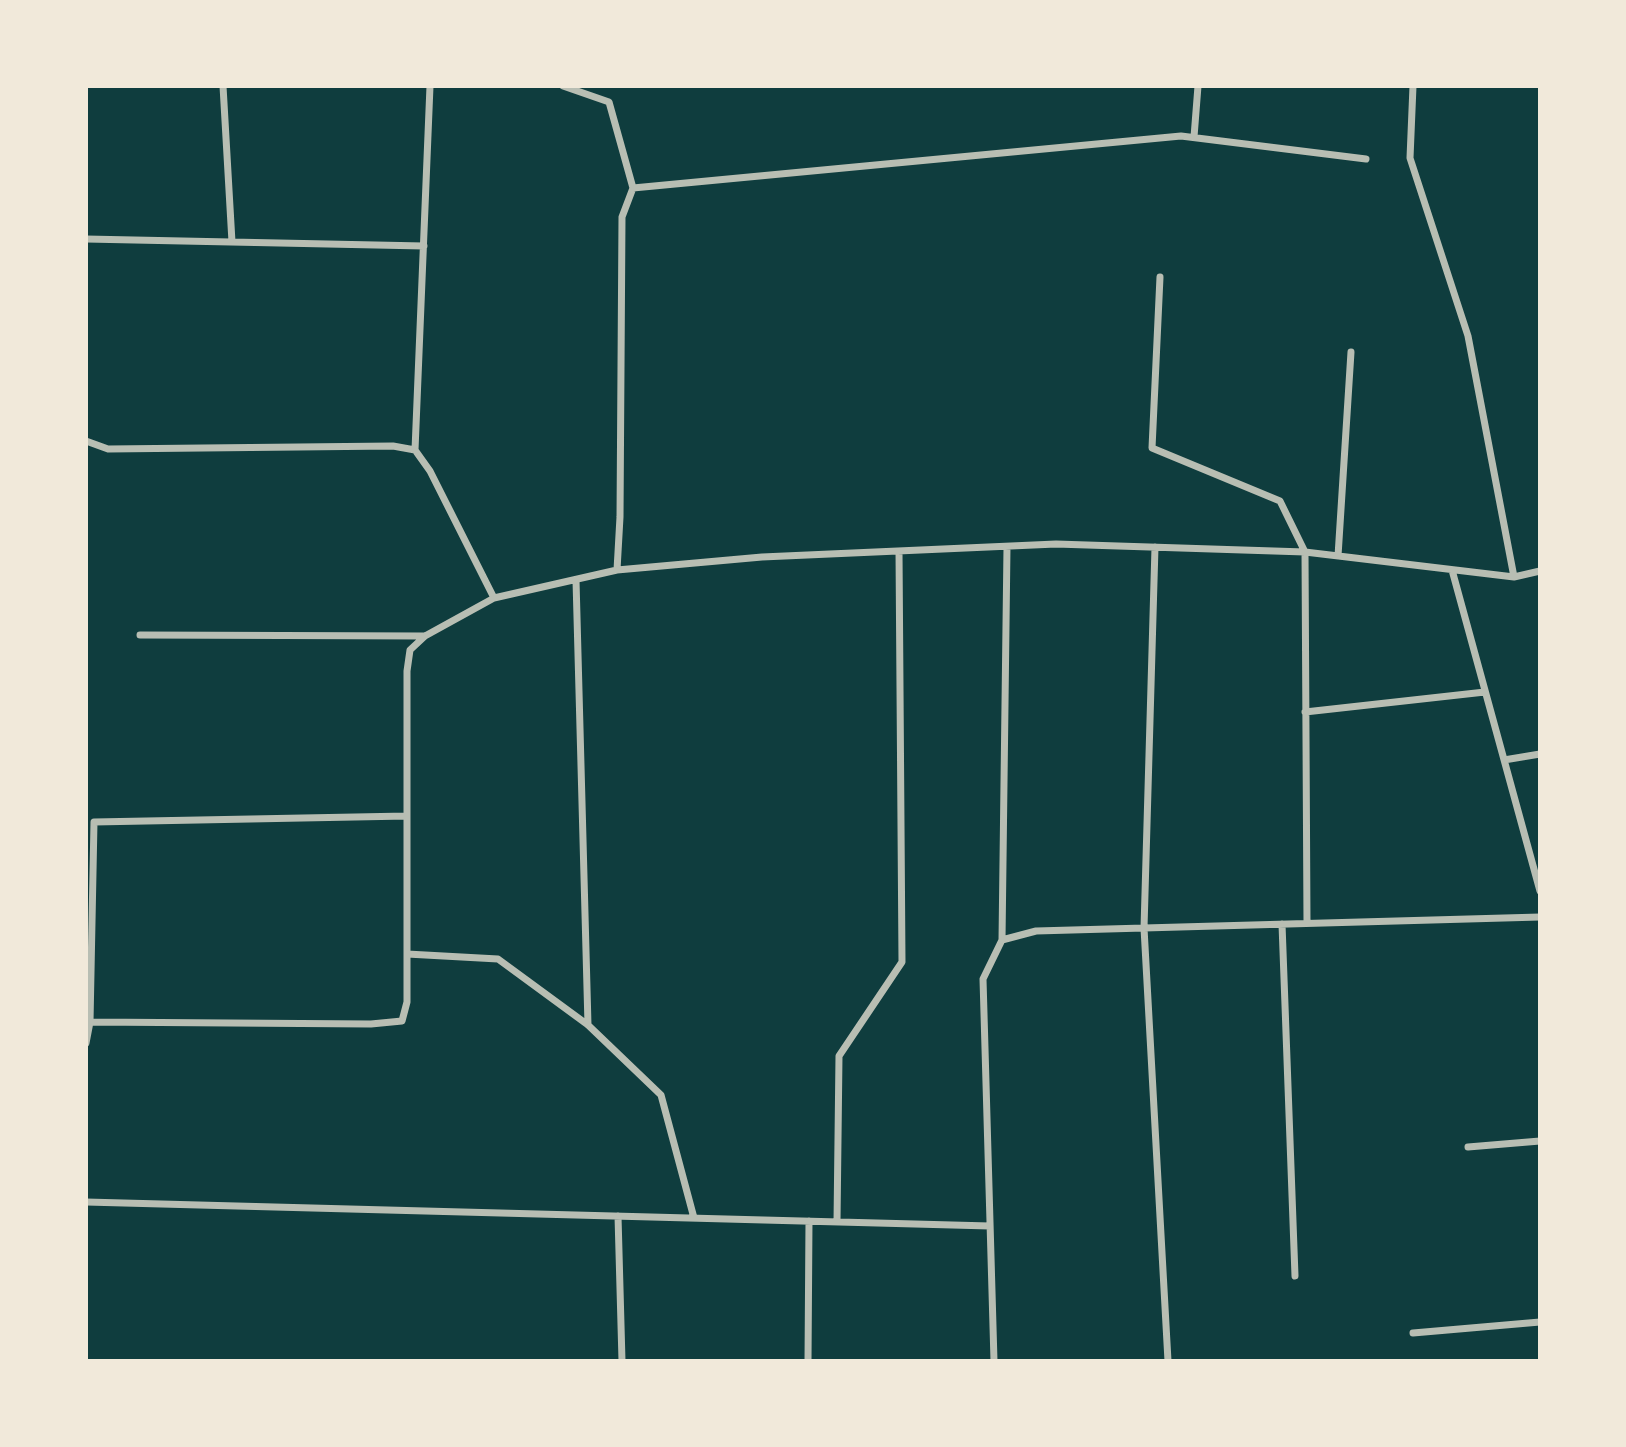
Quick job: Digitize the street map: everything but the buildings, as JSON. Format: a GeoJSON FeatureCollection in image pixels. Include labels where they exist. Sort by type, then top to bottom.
{"type":"FeatureCollection","features":[{"type":"Feature","properties":{"kind":"street"},"geometry":{"type":"LineString","coordinates":[[223,86],[232,242]]}},
{"type":"Feature","properties":{"kind":"street"},"geometry":{"type":"LineString","coordinates":[[430,86],[415,450],[430,471],[494,598]]}},
{"type":"Feature","properties":{"kind":"street"},"geometry":{"type":"LineString","coordinates":[[563,86],[609,102],[633,188],[622,217],[620,517],[617,570]]}},
{"type":"Feature","properties":{"kind":"street"},"geometry":{"type":"LineString","coordinates":[[1194,137],[1198,86]]}},
{"type":"Feature","properties":{"kind":"street"},"geometry":{"type":"LineString","coordinates":[[1413,86],[1410,158],[1468,336],[1514,578]]}},
{"type":"Feature","properties":{"kind":"street"},"geometry":{"type":"LineString","coordinates":[[633,188],[1181,136],[1366,159]]}},
{"type":"Feature","properties":{"kind":"street"},"geometry":{"type":"LineString","coordinates":[[86,239],[424,246]]}},
{"type":"Feature","properties":{"kind":"street"},"geometry":{"type":"LineString","coordinates":[[1160,278],[1152,448],[1280,501],[1305,552],[1307,923]]}},
{"type":"Feature","properties":{"kind":"street"},"geometry":{"type":"LineString","coordinates":[[1338,555],[1351,352]]}},
{"type":"Feature","properties":{"kind":"street"},"geometry":{"type":"LineString","coordinates":[[86,442],[107,449],[393,446],[415,450]]}},
{"type":"Feature","properties":{"kind":"street"},"geometry":{"type":"LineString","coordinates":[[90,1022],[371,1024],[402,1021],[407,1002],[407,671],[410,650],[425,636],[494,598],[617,570],[762,557],[1056,544],[1305,552],[1514,578],[1540,571]]}},
{"type":"Feature","properties":{"kind":"street"},"geometry":{"type":"LineString","coordinates":[[994,1361],[983,979],[1002,940],[1007,547]]}},
{"type":"Feature","properties":{"kind":"street"},"geometry":{"type":"LineString","coordinates":[[1155,547],[1144,928],[1168,1361]]}},
{"type":"Feature","properties":{"kind":"street"},"geometry":{"type":"LineString","coordinates":[[837,1222],[839,1056],[902,962],[898,551]]}},
{"type":"Feature","properties":{"kind":"street"},"geometry":{"type":"LineString","coordinates":[[1452,570],[1540,891]]}},
{"type":"Feature","properties":{"kind":"street"},"geometry":{"type":"LineString","coordinates":[[576,580],[588,1025]]}},
{"type":"Feature","properties":{"kind":"street"},"geometry":{"type":"LineString","coordinates":[[140,635],[425,636]]}},
{"type":"Feature","properties":{"kind":"street"},"geometry":{"type":"LineString","coordinates":[[1305,712],[1485,692]]}},
{"type":"Feature","properties":{"kind":"street"},"geometry":{"type":"LineString","coordinates":[[1504,760],[1540,754]]}},
{"type":"Feature","properties":{"kind":"street"},"geometry":{"type":"LineString","coordinates":[[86,1043],[90,1022],[94,822],[407,816]]}},
{"type":"Feature","properties":{"kind":"street"},"geometry":{"type":"LineString","coordinates":[[1002,940],[1036,931],[1540,917]]}},
{"type":"Feature","properties":{"kind":"street"},"geometry":{"type":"LineString","coordinates":[[1282,924],[1296,1276]]}},
{"type":"Feature","properties":{"kind":"street"},"geometry":{"type":"LineString","coordinates":[[407,954],[498,959],[588,1025],[661,1095],[694,1218]]}},
{"type":"Feature","properties":{"kind":"street"},"geometry":{"type":"LineString","coordinates":[[1468,1147],[1540,1141]]}},
{"type":"Feature","properties":{"kind":"street"},"geometry":{"type":"LineString","coordinates":[[86,1202],[990,1226]]}},
{"type":"Feature","properties":{"kind":"street"},"geometry":{"type":"LineString","coordinates":[[618,1216],[622,1361]]}},
{"type":"Feature","properties":{"kind":"street"},"geometry":{"type":"LineString","coordinates":[[808,1361],[809,1221]]}},
{"type":"Feature","properties":{"kind":"street"},"geometry":{"type":"LineString","coordinates":[[1413,1333],[1540,1322]]}}]}
